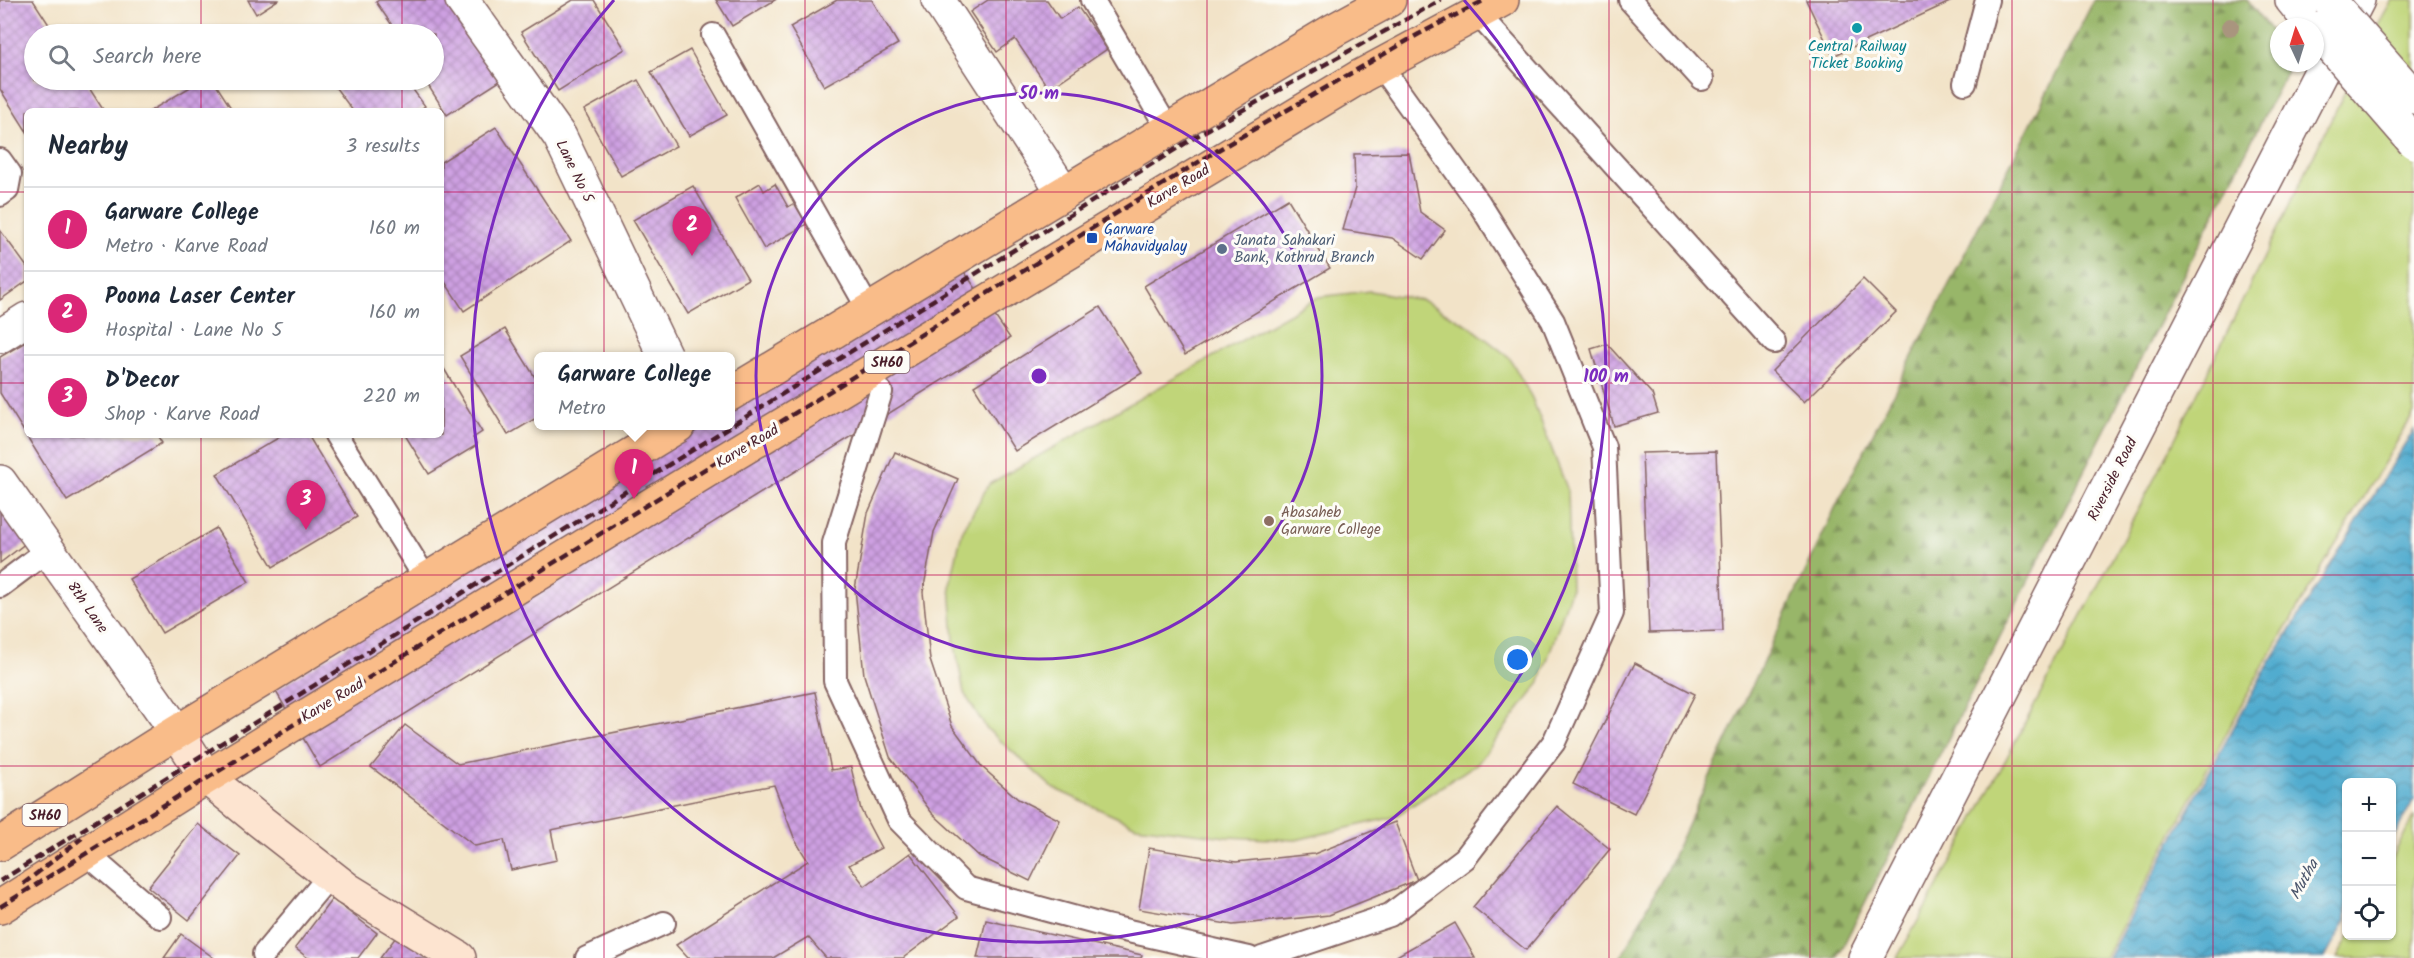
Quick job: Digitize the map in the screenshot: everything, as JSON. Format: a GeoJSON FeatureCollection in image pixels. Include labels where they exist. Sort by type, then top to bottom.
{"type":"FeatureCollection","features":[{"type":"Feature","properties":{"kind":"main road"},"geometry":{"type":"LineString","coordinates":[[735,391],[1168,129],[1334,30],[1389,0]]}},
{"type":"Feature","properties":{"kind":"main road","name":"Karve Road"},"geometry":{"type":"LineString","coordinates":[[0,907],[206,777],[721,462],[1380,65],[1489,7]]}},
{"type":"Feature","properties":{"kind":"main road","name":"SH60"},"geometry":{"type":"LineString","coordinates":[[0,844],[177,732],[671,430]]}},
{"type":"Feature","properties":{"kind":"main road"},"geometry":{"type":"LineString","coordinates":[[177,732],[206,777],[347,889],[459,958]]}},
{"type":"Feature","properties":{"kind":"street","name":"Lane No 5"},"geometry":{"type":"LineString","coordinates":[[462,0],[560,137],[663,352]]}},
{"type":"Feature","properties":{"kind":"street"},"geometry":{"type":"LineString","coordinates":[[938,0],[1064,193]]}},
{"type":"Feature","properties":{"kind":"street"},"geometry":{"type":"LineString","coordinates":[[2292,0],[2307,18]]}},
{"type":"Feature","properties":{"kind":"street"},"geometry":{"type":"LineString","coordinates":[[2329,0],[2414,98]]}},
{"type":"Feature","properties":{"kind":"street","name":"Riverside Road"},"geometry":{"type":"LineString","coordinates":[[1865,958],[2358,0]]}},
{"type":"Feature","properties":{"kind":"street"},"geometry":{"type":"LineString","coordinates":[[2324,37],[2414,142]]}},
{"type":"Feature","properties":{"kind":"street"},"geometry":{"type":"LineString","coordinates":[[0,336],[24,321]]}},
{"type":"Feature","properties":{"kind":"street","name":"8th Lane"},"geometry":{"type":"LineString","coordinates":[[0,482],[177,732]]}},
{"type":"Feature","properties":{"kind":"lane"},"geometry":{"type":"LineString","coordinates":[[1092,0],[1168,129]]}},
{"type":"Feature","properties":{"kind":"lane"},"geometry":{"type":"LineString","coordinates":[[1630,0],[1702,79]]}},
{"type":"Feature","properties":{"kind":"lane"},"geometry":{"type":"LineString","coordinates":[[1965,83],[1987,0]]}},
{"type":"Feature","properties":{"kind":"lane"},"geometry":{"type":"LineString","coordinates":[[1489,7],[1774,342]]}},
{"type":"Feature","properties":{"kind":"lane"},"geometry":{"type":"LineString","coordinates":[[713,35],[869,310]]}},
{"type":"Feature","properties":{"kind":"lane"},"geometry":{"type":"LineString","coordinates":[[1262,958],[1390,915],[1465,858],[1554,742],[1612,613],[1604,447],[1553,321],[1479,203],[1380,65]]}},
{"type":"Feature","properties":{"kind":"lane"},"geometry":{"type":"LineString","coordinates":[[0,160],[10,174],[7,190],[0,195]]}},
{"type":"Feature","properties":{"kind":"lane"},"geometry":{"type":"LineString","coordinates":[[881,392],[834,543],[835,681],[899,820],[966,888],[1106,926],[1250,958]]}},
{"type":"Feature","properties":{"kind":"lane"},"geometry":{"type":"LineString","coordinates":[[338,438],[426,579]]}},
{"type":"Feature","properties":{"kind":"lane"},"geometry":{"type":"LineString","coordinates":[[0,586],[48,550]]}},
{"type":"Feature","properties":{"kind":"lane"},"geometry":{"type":"LineString","coordinates":[[86,853],[160,917]]}},
{"type":"Feature","properties":{"kind":"lane"},"geometry":{"type":"LineString","coordinates":[[264,954],[330,875]]}},
{"type":"Feature","properties":{"kind":"lane"},"geometry":{"type":"LineString","coordinates":[[587,958],[664,923]]}},
{"type":"Feature","properties":{"kind":"green space"},"geometry":{"type":"Polygon","coordinates":[[[2094,0],[2247,0],[2270,29],[2270,72],[2286,72],[1837,958],[1621,958],[1665,873],[1835,508],[2094,0]]]}},
{"type":"Feature","properties":{"kind":"green space"},"geometry":{"type":"Polygon","coordinates":[[[2392,0],[2414,0],[2414,413],[2258,675],[2105,958],[1897,958],[1959,848],[2168,453],[2377,26],[2392,0]]]}},
{"type":"Feature","properties":{"kind":"green space"},"geometry":{"type":"Polygon","coordinates":[[[1370,291],[1422,300],[1468,325],[1509,357],[1532,398],[1568,491],[1571,590],[1539,684],[1478,763],[1394,817],[1296,840],[1227,837],[1136,826],[1053,788],[986,728],[964,693],[954,640],[950,585],[962,532],[989,484],[1318,297],[1370,291]]]}},
{"type":"Feature","properties":{"kind":"green space"},"geometry":{"type":"Polygon","coordinates":[[[2414,816],[2414,958],[2337,958],[2347,940],[2396,940],[2396,850],[2414,816]]]}},
{"type":"Feature","properties":{"kind":"water","name":"Mutha"},"geometry":{"type":"Polygon","coordinates":[[[2414,430],[2414,799],[2396,833],[2396,778],[2342,778],[2342,927],[2325,958],[2108,958],[2261,677],[2414,430]]]}},
{"type":"Feature","properties":{"kind":"building"},"geometry":{"type":"Polygon","coordinates":[[[0,0],[33,0],[49,24],[24,24],[24,90],[90,90],[102,108],[24,108],[24,127],[0,89],[0,0]]]}},
{"type":"Feature","properties":{"kind":"building"},"geometry":{"type":"Polygon","coordinates":[[[248,0],[278,0],[256,14],[248,0]]]}},
{"type":"Feature","properties":{"kind":"building"},"geometry":{"type":"Polygon","coordinates":[[[379,0],[448,0],[500,81],[447,115],[431,90],[444,90],[444,24],[391,24],[376,2],[379,0]]]}},
{"type":"Feature","properties":{"kind":"building"},"geometry":{"type":"Polygon","coordinates":[[[573,0],[594,0],[625,49],[558,91],[521,32],[573,0]]]}},
{"type":"Feature","properties":{"kind":"building"},"geometry":{"type":"Polygon","coordinates":[[[716,0],[775,0],[732,26],[716,0]]]}},
{"type":"Feature","properties":{"kind":"building"},"geometry":{"type":"Polygon","coordinates":[[[837,0],[872,0],[898,44],[824,86],[790,27],[837,0]]]}},
{"type":"Feature","properties":{"kind":"building"},"geometry":{"type":"Polygon","coordinates":[[[988,0],[1047,0],[1060,19],[1078,7],[1107,49],[1049,89],[1015,39],[997,52],[970,12],[988,0]]]}},
{"type":"Feature","properties":{"kind":"building","name":"Central Railway Ticket Booking"},"geometry":{"type":"Polygon","coordinates":[[[1806,0],[1954,0],[1833,56],[1806,0]]]}},
{"type":"Feature","properties":{"kind":"building"},"geometry":{"type":"Polygon","coordinates":[[[690,50],[727,115],[689,136],[651,72],[690,50]]]}},
{"type":"Feature","properties":{"kind":"building"},"geometry":{"type":"Polygon","coordinates":[[[638,80],[676,146],[621,176],[584,110],[638,80]]]}},
{"type":"Feature","properties":{"kind":"building"},"geometry":{"type":"Polygon","coordinates":[[[185,90],[219,90],[231,108],[155,108],[185,90]]]}},
{"type":"Feature","properties":{"kind":"building"},"geometry":{"type":"Polygon","coordinates":[[[337,90],[413,90],[425,106],[422,108],[351,108],[337,90]]]}},
{"type":"Feature","properties":{"kind":"building"},"geometry":{"type":"Polygon","coordinates":[[[496,127],[571,241],[464,311],[444,281],[444,160],[496,127]]]}},
{"type":"Feature","properties":{"kind":"building"},"geometry":{"type":"Polygon","coordinates":[[[1409,153],[1420,212],[1445,230],[1423,259],[1392,238],[1343,230],[1355,188],[1354,154],[1409,153]]]}},
{"type":"Feature","properties":{"kind":"building"},"geometry":{"type":"Polygon","coordinates":[[[760,183],[764,191],[775,184],[788,207],[800,200],[812,221],[764,249],[735,198],[760,183]]]}},
{"type":"Feature","properties":{"kind":"building"},"geometry":{"type":"Polygon","coordinates":[[[693,186],[748,279],[688,314],[633,220],[693,186]]]}},
{"type":"Feature","properties":{"kind":"building"},"geometry":{"type":"Polygon","coordinates":[[[1288,199],[1330,268],[1185,355],[1144,286],[1288,199]]]}},
{"type":"Feature","properties":{"kind":"building"},"geometry":{"type":"Polygon","coordinates":[[[0,230],[24,263],[24,283],[0,300],[0,230]]]}},
{"type":"Feature","properties":{"kind":"building"},"geometry":{"type":"Polygon","coordinates":[[[961,267],[1010,338],[320,767],[275,690],[698,430],[735,430],[735,407],[961,267]]]}},
{"type":"Feature","properties":{"kind":"building"},"geometry":{"type":"Polygon","coordinates":[[[1863,279],[1896,312],[1804,402],[1772,371],[1863,279]]]}},
{"type":"Feature","properties":{"kind":"building"},"geometry":{"type":"Polygon","coordinates":[[[1100,307],[1142,373],[1015,451],[974,386],[1100,307]]]}},
{"type":"Feature","properties":{"kind":"building"},"geometry":{"type":"Polygon","coordinates":[[[505,329],[534,376],[534,419],[508,435],[460,356],[505,329]]]}},
{"type":"Feature","properties":{"kind":"building"},"geometry":{"type":"Polygon","coordinates":[[[24,343],[24,432],[0,393],[0,357],[24,343]]]}},
{"type":"Feature","properties":{"kind":"building"},"geometry":{"type":"Polygon","coordinates":[[[1607,344],[1652,394],[1658,413],[1614,426],[1591,349],[1607,344]]]}},
{"type":"Feature","properties":{"kind":"building"},"geometry":{"type":"Polygon","coordinates":[[[444,369],[482,432],[473,438],[477,445],[429,474],[407,438],[444,438],[444,369]]]}},
{"type":"Feature","properties":{"kind":"building"},"geometry":{"type":"Polygon","coordinates":[[[28,438],[159,438],[162,443],[67,501],[28,438]]]}},
{"type":"Feature","properties":{"kind":"building"},"geometry":{"type":"Polygon","coordinates":[[[278,438],[310,438],[357,517],[273,567],[217,474],[278,438]]]}},
{"type":"Feature","properties":{"kind":"building"},"geometry":{"type":"Polygon","coordinates":[[[1716,451],[1723,631],[1649,633],[1642,453],[1716,451]]]}},
{"type":"Feature","properties":{"kind":"building"},"geometry":{"type":"Polygon","coordinates":[[[895,452],[958,479],[934,532],[923,592],[930,660],[952,726],[982,767],[1018,799],[1060,820],[1030,881],[979,856],[932,813],[890,757],[864,675],[855,589],[868,513],[895,452]]]}},
{"type":"Feature","properties":{"kind":"building"},"geometry":{"type":"Polygon","coordinates":[[[0,500],[31,539],[0,563],[0,500]]]}},
{"type":"Feature","properties":{"kind":"building"},"geometry":{"type":"Polygon","coordinates":[[[216,528],[249,582],[162,633],[129,579],[216,528]]]}},
{"type":"Feature","properties":{"kind":"building"},"geometry":{"type":"Polygon","coordinates":[[[1635,663],[1695,694],[1634,814],[1573,784],[1635,663]]]}},
{"type":"Feature","properties":{"kind":"building"},"geometry":{"type":"Polygon","coordinates":[[[815,692],[831,770],[851,767],[861,810],[881,848],[849,865],[865,886],[910,853],[959,916],[903,958],[826,958],[808,937],[773,958],[688,958],[676,945],[808,861],[795,840],[774,785],[551,830],[557,860],[511,870],[504,840],[475,846],[371,767],[405,725],[458,764],[815,692]]]}},
{"type":"Feature","properties":{"kind":"building"},"geometry":{"type":"Polygon","coordinates":[[[1557,806],[1610,849],[1526,950],[1473,907],[1557,806]]]}},
{"type":"Feature","properties":{"kind":"building"},"geometry":{"type":"Polygon","coordinates":[[[1395,822],[1417,880],[1329,915],[1233,925],[1139,909],[1149,848],[1236,862],[1314,854],[1395,822]]]}},
{"type":"Feature","properties":{"kind":"building"},"geometry":{"type":"Polygon","coordinates":[[[198,824],[240,856],[189,920],[148,887],[198,824]]]}},
{"type":"Feature","properties":{"kind":"building"},"geometry":{"type":"Polygon","coordinates":[[[332,899],[377,933],[358,958],[308,958],[295,948],[332,899]]]}},
{"type":"Feature","properties":{"kind":"building"},"geometry":{"type":"Polygon","coordinates":[[[986,920],[1142,955],[1141,958],[977,958],[986,920]]]}},
{"type":"Feature","properties":{"kind":"building"},"geometry":{"type":"Polygon","coordinates":[[[1455,923],[1475,958],[1393,958],[1455,923]]]}},
{"type":"Feature","properties":{"kind":"building"},"geometry":{"type":"Polygon","coordinates":[[[399,933],[433,958],[380,958],[399,933]]]}},
{"type":"Feature","properties":{"kind":"building"},"geometry":{"type":"Polygon","coordinates":[[[181,934],[214,958],[164,958],[181,934]]]}},
{"type":"Feature","properties":{"kind":"railway"},"geometry":{"type":"LineString","coordinates":[[735,424],[1205,131],[1441,0]]}},
{"type":"Feature","properties":{"kind":"railway"},"geometry":{"type":"LineString","coordinates":[[0,907],[1218,150],[1419,34],[1485,0]]}},
{"type":"Feature","properties":{"kind":"railway"},"geometry":{"type":"LineString","coordinates":[[0,881],[725,430]]}},
{"type":"Feature","properties":{"kind":"railway"},"geometry":{"type":"LineString","coordinates":[[23,884],[82,838]]}},
{"type":"Feature","properties":{"kind":"place","name":"Central Railway Ticket Booking"},"geometry":{"type":"Point","coordinates":[1857,28]}},
{"type":"Feature","properties":{"kind":"place","name":"Garware Mahavidyalay"},"geometry":{"type":"Point","coordinates":[1092,238]}},
{"type":"Feature","properties":{"kind":"place","name":"Janata Sahakari Bank, Kothrud Branch"},"geometry":{"type":"Point","coordinates":[1222,249]}},
{"type":"Feature","properties":{"kind":"place","name":"Poona Laser Center"},"geometry":{"type":"Point","coordinates":[692,256]}},
{"type":"Feature","properties":{"kind":"place","name":"Garware College"},"geometry":{"type":"Point","coordinates":[634,499]}},
{"type":"Feature","properties":{"kind":"place","name":"Abasaheb Garware College"},"geometry":{"type":"Point","coordinates":[1269,521]}},
{"type":"Feature","properties":{"kind":"place","name":"D'Decor"},"geometry":{"type":"Point","coordinates":[306,530]}}]}
